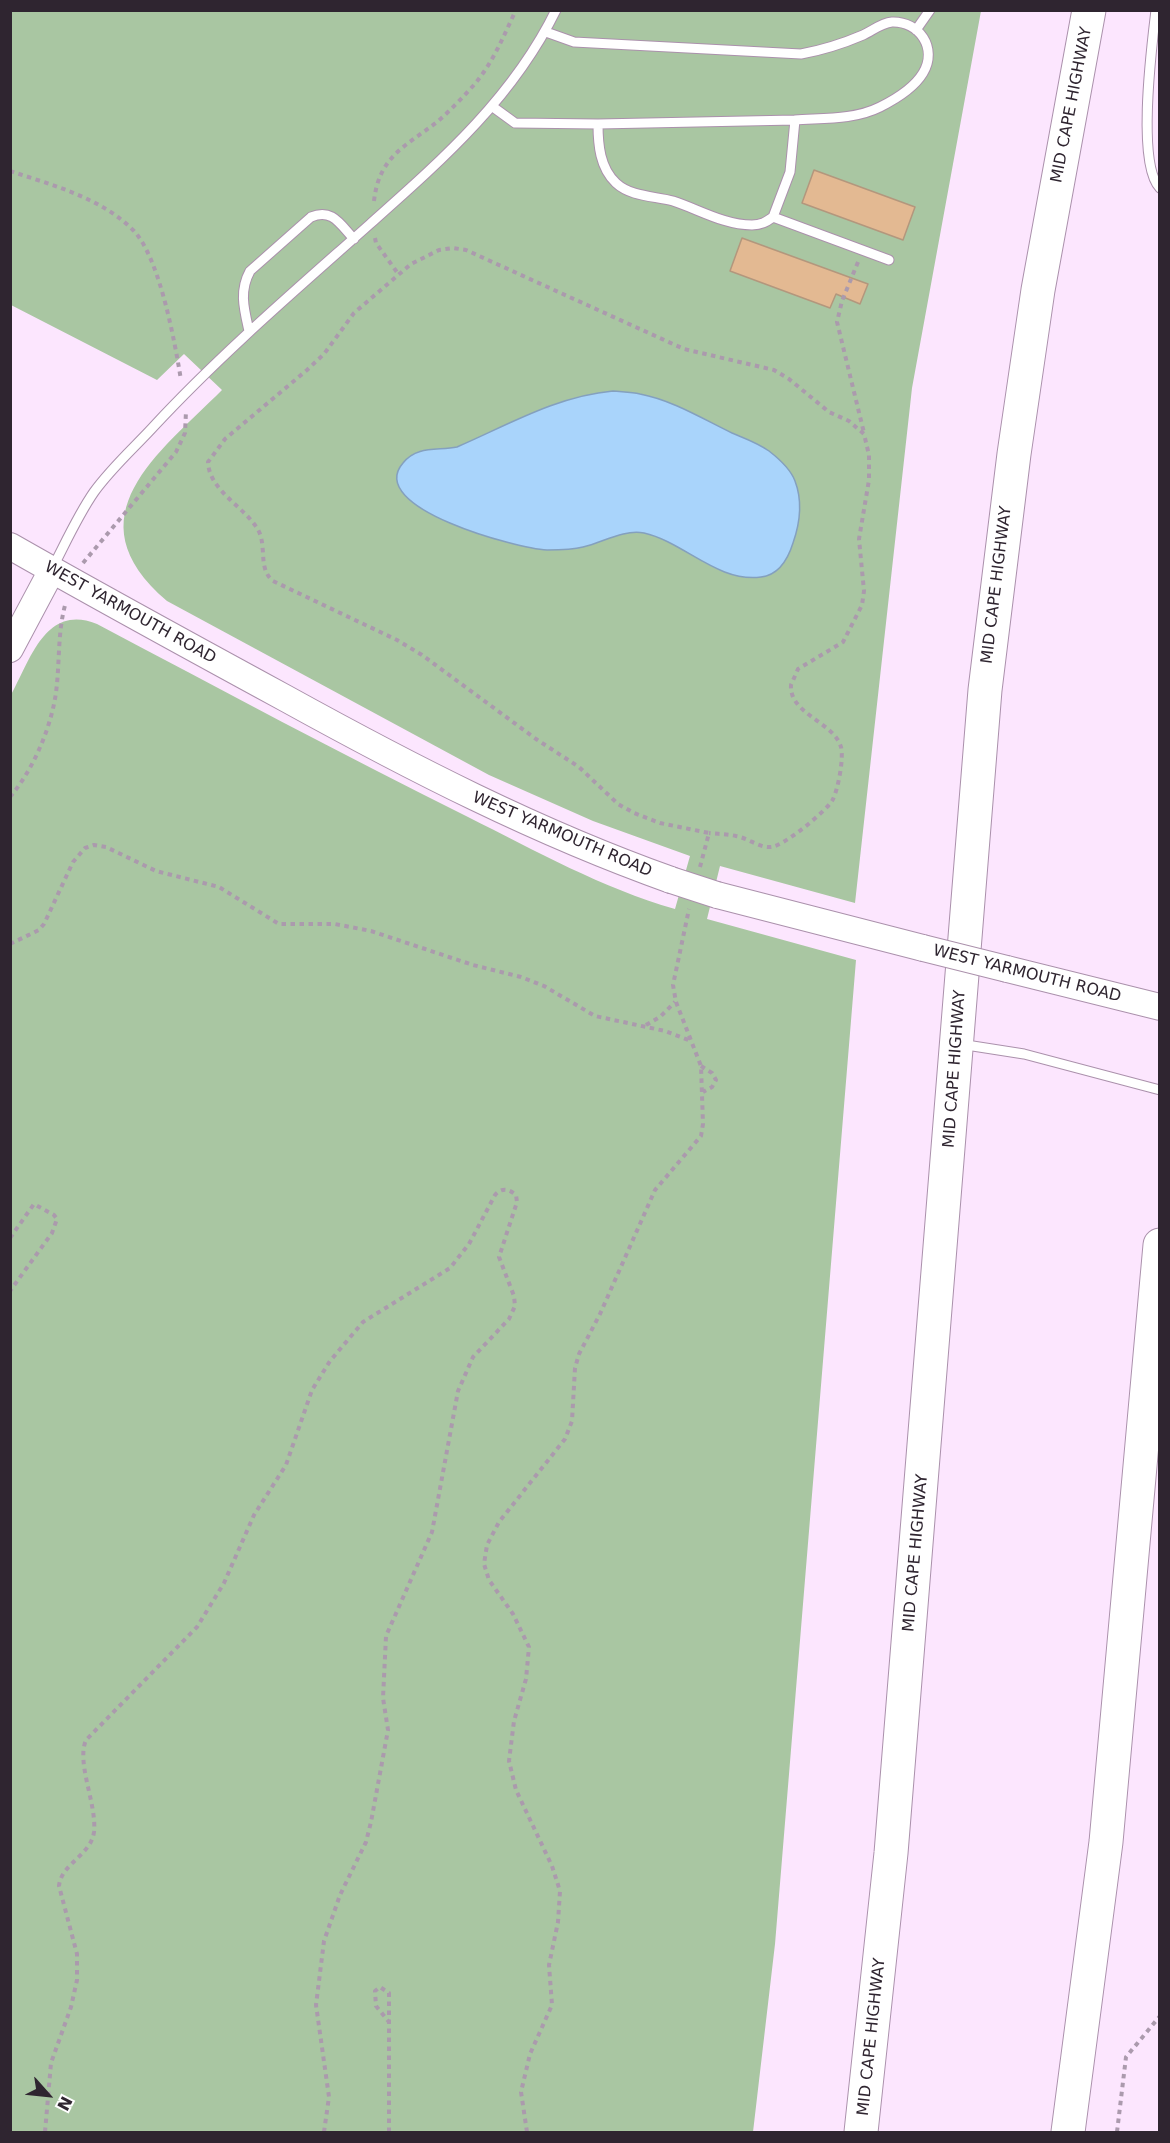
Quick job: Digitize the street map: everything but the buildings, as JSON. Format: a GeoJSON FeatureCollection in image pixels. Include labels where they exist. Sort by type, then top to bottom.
{"type":"FeatureCollection","features":[{"type":"Feature","properties":{"kind":"highway","name":"MID CAPE HIGHWAY"},"geometry":{"type":"LineString","coordinates":[[861,2133],[891,1853],[958,1044],[978,755],[1002,541],[1038,290],[1089,10]]}},
{"type":"Feature","properties":{"kind":"highway"},"geometry":{"type":"LineString","coordinates":[[1068,2133],[1107,1831],[1160,1245]]}},
{"type":"Feature","properties":{"kind":"main road","name":"WEST YARMOUTH ROAD"},"geometry":{"type":"LineString","coordinates":[[10,546],[368,744],[473,798],[573,843],[717,895],[1150,1004]]}},
{"type":"Feature","properties":{"kind":"main road"},"geometry":{"type":"LineString","coordinates":[[10,648],[52,570]]}},
{"type":"Feature","properties":{"kind":"lane"},"geometry":{"type":"LineString","coordinates":[[52,570],[94,492],[183,393],[249,331],[373,221],[407,194],[493,107],[522,71],[546,32],[556,10]]}},
{"type":"Feature","properties":{"kind":"lane"},"geometry":{"type":"LineString","coordinates":[[916,30],[930,10]]}},
{"type":"Feature","properties":{"kind":"lane"},"geometry":{"type":"LineString","coordinates":[[1156,10],[1146,97],[1149,154],[1154,183],[1160,188]]}},
{"type":"Feature","properties":{"kind":"lane"},"geometry":{"type":"LineString","coordinates":[[493,107],[515,123],[795,120],[857,116],[905,91],[919,78],[926,65],[927,44],[916,30],[897,23],[885,23],[826,50],[801,54],[574,42],[546,32]]}},
{"type":"Feature","properties":{"kind":"lane"},"geometry":{"type":"LineString","coordinates":[[598,123],[598,146],[602,159],[616,183],[627,191],[673,201],[733,222],[751,225],[764,224],[772,217],[790,172],[795,120]]}},
{"type":"Feature","properties":{"kind":"lane"},"geometry":{"type":"LineString","coordinates":[[249,331],[243,301],[244,282],[250,271],[302,224],[321,212],[328,213],[354,239]]}},
{"type":"Feature","properties":{"kind":"lane"},"geometry":{"type":"LineString","coordinates":[[772,217],[889,260]]}},
{"type":"Feature","properties":{"kind":"lane"},"geometry":{"type":"LineString","coordinates":[[958,1044],[1024,1054],[1160,1090]]}},
{"type":"Feature","properties":{"kind":"path"},"geometry":{"type":"LineString","coordinates":[[399,274],[376,243],[373,221],[375,194],[392,155],[437,122],[473,85],[495,56],[516,10]]}},
{"type":"Feature","properties":{"kind":"path"},"geometry":{"type":"LineString","coordinates":[[10,171],[68,190],[110,212],[135,232],[149,255],[162,297],[183,393],[186,416],[182,443],[88,554]]}},
{"type":"Feature","properties":{"kind":"path"},"geometry":{"type":"LineString","coordinates":[[863,250],[842,301],[837,322],[864,434],[869,455],[869,472],[858,539],[864,591],[862,605],[843,642],[798,669],[791,685],[795,700],[836,738],[841,748],[835,796],[819,814],[779,845],[760,846],[737,836],[660,823],[626,808],[579,767],[536,739],[422,655],[397,640],[273,581],[265,571],[260,532],[212,478],[208,462],[217,447],[324,354],[354,313],[399,274],[433,252],[453,248],[466,250],[684,349],[774,370],[789,379],[829,412],[849,421],[864,434]]}},
{"type":"Feature","properties":{"kind":"path"},"geometry":{"type":"LineString","coordinates":[[10,797],[27,777],[54,704],[63,613]]}},
{"type":"Feature","properties":{"kind":"path"},"geometry":{"type":"LineString","coordinates":[[697,877],[709,833]]}},
{"type":"Feature","properties":{"kind":"path"},"geometry":{"type":"LineString","coordinates":[[10,944],[39,930],[78,853],[94,845],[106,847],[156,872],[219,887],[279,924],[334,924],[371,931],[473,965],[521,977],[544,986],[595,1016],[645,1026],[691,1041]]}},
{"type":"Feature","properties":{"kind":"path"},"geometry":{"type":"LineString","coordinates":[[527,2133],[521,2092],[530,2054],[552,2005],[549,1965],[558,1922],[560,1891],[552,1866],[516,1790],[509,1761],[514,1721],[526,1679],[529,1647],[513,1614],[489,1581],[484,1564],[487,1545],[512,1503],[565,1439],[572,1421],[574,1368],[579,1354],[600,1314],[655,1190],[701,1136],[703,1092],[700,1066],[675,1002],[674,972],[691,899]]}},
{"type":"Feature","properties":{"kind":"path"},"geometry":{"type":"LineString","coordinates":[[645,1026],[660,1017],[675,1002]]}},
{"type":"Feature","properties":{"kind":"path"},"geometry":{"type":"LineString","coordinates":[[700,1066],[712,1073],[716,1080],[712,1087],[703,1092]]}},
{"type":"Feature","properties":{"kind":"path"},"geometry":{"type":"LineString","coordinates":[[45,2133],[51,2063],[71,2007],[77,1980],[77,1954],[59,1886],[60,1880],[86,1849],[93,1833],[94,1812],[84,1760],[86,1740],[197,1627],[224,1583],[255,1515],[286,1465],[315,1383],[348,1337],[378,1311],[442,1275],[450,1268],[469,1244],[495,1195],[501,1190],[507,1190],[516,1195],[518,1202],[501,1243],[499,1257],[514,1296],[515,1306],[509,1319],[473,1357],[458,1391],[432,1532],[386,1636],[383,1698],[388,1730],[371,1822],[366,1842],[340,1895],[324,1941],[316,2005],[329,2097],[324,2133]]}},
{"type":"Feature","properties":{"kind":"path"},"geometry":{"type":"LineString","coordinates":[[10,1238],[34,1204],[57,1219],[52,1233],[10,1290]]}},
{"type":"Feature","properties":{"kind":"path"},"geometry":{"type":"LineString","coordinates":[[389,2022],[376,2006],[375,1991],[380,1987],[389,1993],[389,2022],[389,2133]]}},
{"type":"Feature","properties":{"kind":"path"},"geometry":{"type":"LineString","coordinates":[[1117,2133],[1126,2057],[1160,2016]]}},
{"type":"Feature","properties":{"kind":"green space"},"geometry":{"type":"Polygon","coordinates":[[[11,11],[981,11],[912,388],[855,903],[720,866],[707,919],[856,960],[775,1944],[753,2132],[11,2132],[10,697],[33,653],[52,628],[64,621],[79,620],[97,624],[328,746],[544,856],[621,891],[675,909],[690,856],[593,821],[489,775],[167,601],[139,570],[125,541],[125,514],[134,488],[151,462],[222,390],[184,354],[157,380],[11,305],[11,11]]]}},
{"type":"Feature","properties":{"kind":"water"},"geometry":{"type":"Polygon","coordinates":[[[613,391],[640,394],[676,405],[760,446],[784,464],[795,481],[800,512],[791,549],[778,570],[761,577],[730,574],[659,538],[636,532],[574,549],[531,548],[479,534],[424,510],[405,495],[397,480],[403,463],[415,453],[457,447],[552,405],[613,391]]]}}]}
